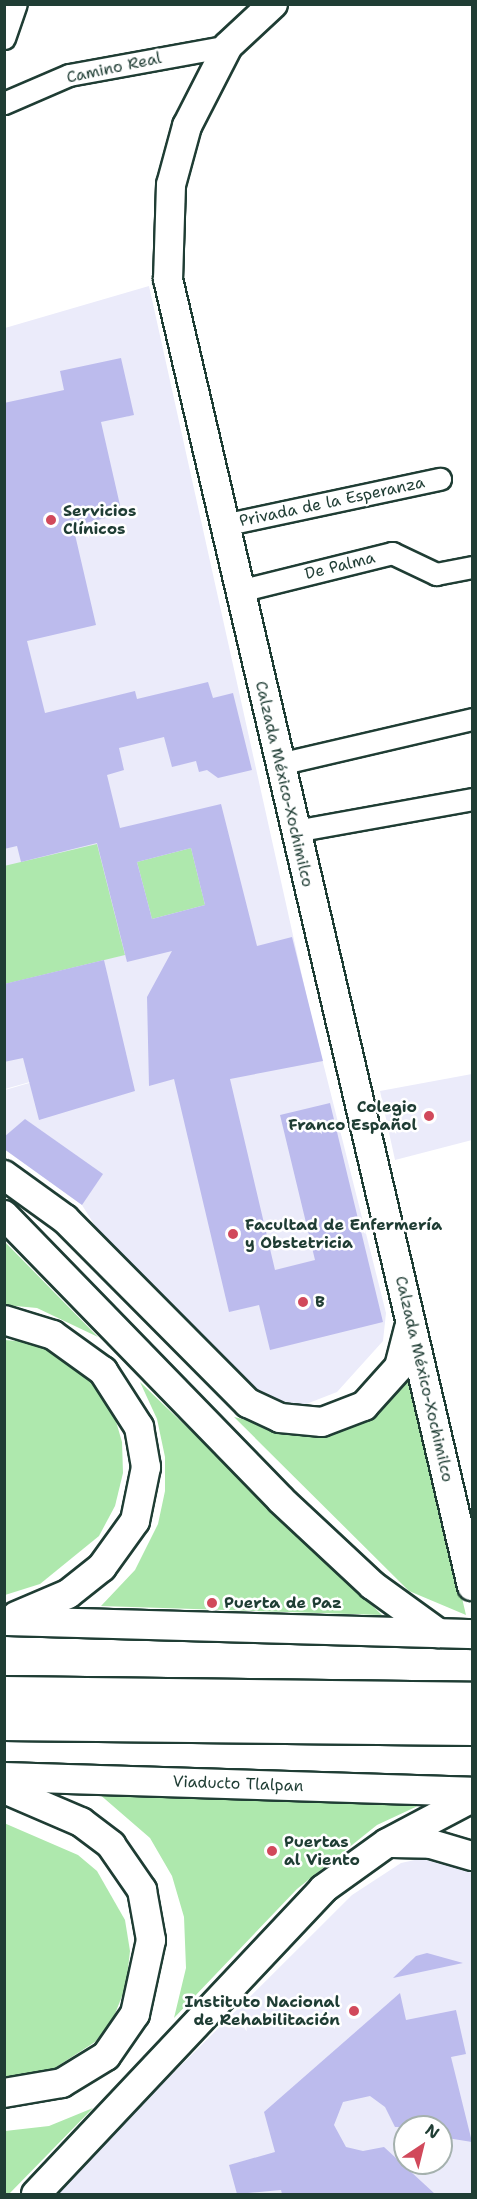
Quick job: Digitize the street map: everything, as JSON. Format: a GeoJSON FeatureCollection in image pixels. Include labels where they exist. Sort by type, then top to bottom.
{"type":"FeatureCollection","features":[{"type":"Feature","properties":{"kind":"highway"},"geometry":{"type":"LineString","coordinates":[[4,1693],[461,1713]]}},
{"type":"Feature","properties":{"kind":"highway"},"geometry":{"type":"LineString","coordinates":[[4,1723],[461,1713]]}},
{"type":"Feature","properties":{"kind":"main road","name":"Calzada México-Xochimilco"},"geometry":{"type":"LineString","coordinates":[[273,4],[228,46],[198,98],[178,155],[166,248],[172,310],[472,1586]]}},
{"type":"Feature","properties":{"kind":"main road"},"geometry":{"type":"LineString","coordinates":[[4,1175],[65,1219],[248,1403],[280,1418],[322,1422],[364,1406],[399,1367],[410,1317]]}},
{"type":"Feature","properties":{"kind":"main road"},"geometry":{"type":"LineString","coordinates":[[4,1215],[281,1500],[372,1585],[458,1633]]}},
{"type":"Feature","properties":{"kind":"main road"},"geometry":{"type":"LineString","coordinates":[[4,1320],[53,1335],[104,1371],[134,1417],[146,1467],[135,1521],[102,1567],[48,1606],[4,1620]]}},
{"type":"Feature","properties":{"kind":"main road"},"geometry":{"type":"LineString","coordinates":[[4,1620],[458,1633]]}},
{"type":"Feature","properties":{"kind":"main road","name":"Viaducto Tlalpan"},"geometry":{"type":"LineString","coordinates":[[4,1777],[472,1792]]}},
{"type":"Feature","properties":{"kind":"main road"},"geometry":{"type":"LineString","coordinates":[[4,1789],[81,1822],[111,1845],[141,1890],[151,1940],[135,2014],[106,2056],[62,2083],[4,2093]]}},
{"type":"Feature","properties":{"kind":"main road"},"geometry":{"type":"LineString","coordinates":[[36,2194],[317,1895],[387,1843],[472,1798]]}},
{"type":"Feature","properties":{"kind":"main road"},"geometry":{"type":"LineString","coordinates":[[387,1843],[431,1844],[472,1856]]}},
{"type":"Feature","properties":{"kind":"street"},"geometry":{"type":"LineString","coordinates":[[4,38],[16,4]]}},
{"type":"Feature","properties":{"kind":"street","name":"Camino Real"},"geometry":{"type":"LineString","coordinates":[[4,103],[69,75],[228,46]]}},
{"type":"Feature","properties":{"kind":"street","name":"Privada de la Esperanza"},"geometry":{"type":"LineString","coordinates":[[223,525],[440,479]]}},
{"type":"Feature","properties":{"kind":"street","name":"De Palma"},"geometry":{"type":"LineString","coordinates":[[238,591],[392,553],[436,574],[472,567]]}},
{"type":"Feature","properties":{"kind":"street"},"geometry":{"type":"LineString","coordinates":[[279,764],[472,719]]}},
{"type":"Feature","properties":{"kind":"street"},"geometry":{"type":"LineString","coordinates":[[295,831],[472,799]]}},
{"type":"Feature","properties":{"kind":"shaded area"},"geometry":{"type":"Polygon","coordinates":[[[149,286],[308,1003],[386,1313],[383,1341],[337,1392],[296,1408],[232,1382],[119,1264],[82,1205],[5,1149],[5,1090],[140,1051],[5,1089],[5,328],[149,286]]]}},
{"type":"Feature","properties":{"kind":"shaded area","name":"Colegio Franco Español"},"geometry":{"type":"Polygon","coordinates":[[[472,1074],[472,1140],[395,1160],[380,1091],[472,1074]]]}},
{"type":"Feature","properties":{"kind":"shaded area","name":"Instituto Nacional de Rehabilitación"},"geometry":{"type":"Polygon","coordinates":[[[433,1856],[472,1865],[472,2194],[52,2194],[352,1895],[401,1863],[433,1856]]]}},
{"type":"Feature","properties":{"kind":"green space"},"geometry":{"type":"Polygon","coordinates":[[[97,844],[125,955],[5,984],[4,866],[97,844]]]}},
{"type":"Feature","properties":{"kind":"green space"},"geometry":{"type":"Polygon","coordinates":[[[191,848],[205,905],[152,919],[137,862],[191,848]]]}},
{"type":"Feature","properties":{"kind":"green space"},"geometry":{"type":"Polygon","coordinates":[[[5,1242],[98,1337],[37,1308],[5,1305],[5,1242]]]}},
{"type":"Feature","properties":{"kind":"green space"},"geometry":{"type":"Polygon","coordinates":[[[5,1340],[29,1342],[66,1358],[96,1384],[113,1411],[122,1442],[123,1473],[115,1506],[99,1536],[40,1584],[5,1595],[5,1340]]]}},
{"type":"Feature","properties":{"kind":"green space"},"geometry":{"type":"Polygon","coordinates":[[[407,1365],[466,1615],[409,1591],[234,1417],[293,1431],[342,1431],[382,1401],[407,1365]]]}},
{"type":"Feature","properties":{"kind":"green space"},"geometry":{"type":"Polygon","coordinates":[[[140,1382],[382,1615],[101,1606],[135,1570],[158,1524],[165,1491],[165,1457],[157,1419],[140,1382]]]}},
{"type":"Feature","properties":{"kind":"green space"},"geometry":{"type":"Polygon","coordinates":[[[98,1793],[422,1804],[377,1825],[297,1889],[174,2018],[186,1968],[184,1917],[172,1876],[150,1838],[98,1793]]]}},
{"type":"Feature","properties":{"kind":"green space"},"geometry":{"type":"Polygon","coordinates":[[[4,1823],[78,1855],[97,1871],[125,1920],[130,1951],[126,1986],[113,2019],[95,2042],[50,2071],[4,2079],[4,1823]]]}},
{"type":"Feature","properties":{"kind":"green space"},"geometry":{"type":"Polygon","coordinates":[[[93,2108],[9,2194],[5,2194],[5,2131],[49,2126],[93,2108]]]}},
{"type":"Feature","properties":{"kind":"building"},"geometry":{"type":"Polygon","coordinates":[[[121,358],[134,415],[101,422],[122,514],[73,526],[96,625],[27,641],[45,713],[135,691],[137,699],[208,682],[213,698],[233,693],[252,770],[218,778],[207,770],[199,772],[196,761],[172,767],[164,737],[119,748],[124,770],[107,775],[120,828],[221,804],[257,946],[292,937],[323,1061],[230,1079],[275,1270],[315,1260],[280,1115],[330,1103],[383,1322],[270,1350],[259,1305],[229,1312],[174,1079],[149,1086],[147,997],[172,951],[127,962],[97,843],[21,862],[17,846],[4,849],[4,403],[64,390],[60,371],[121,358]],[[191,848],[137,862],[152,919],[205,905],[191,848]]]}},
{"type":"Feature","properties":{"kind":"building"},"geometry":{"type":"Polygon","coordinates":[[[104,960],[135,1091],[39,1120],[23,1058],[4,1062],[4,984],[104,960]]]}},
{"type":"Feature","properties":{"kind":"building"},"geometry":{"type":"Polygon","coordinates":[[[25,1119],[103,1174],[82,1205],[4,1149],[4,1137],[25,1119]]]}},
{"type":"Feature","properties":{"kind":"building"},"geometry":{"type":"Polygon","coordinates":[[[427,1953],[463,1963],[393,1978],[416,1956],[427,1953]]]}},
{"type":"Feature","properties":{"kind":"building"},"geometry":{"type":"Polygon","coordinates":[[[400,1993],[406,2020],[456,2010],[466,2054],[451,2057],[472,2142],[453,2139],[453,2115],[393,2115],[393,2123],[385,2107],[370,2096],[343,2102],[334,2125],[346,2147],[363,2151],[384,2147],[393,2155],[393,2175],[414,2175],[435,2194],[282,2194],[281,2190],[237,2194],[229,2165],[275,2152],[264,2112],[400,1993]]]}},
{"type":"Feature","properties":{"kind":"place","name":"Servicios Clínicos"},"geometry":{"type":"Point","coordinates":[51,520]}},
{"type":"Feature","properties":{"kind":"place","name":"Colegio Franco Español"},"geometry":{"type":"Point","coordinates":[429,1116]}},
{"type":"Feature","properties":{"kind":"place","name":"Facultad de Enfermería y Obstetricia"},"geometry":{"type":"Point","coordinates":[233,1234]}},
{"type":"Feature","properties":{"kind":"place","name":"B"},"geometry":{"type":"Point","coordinates":[303,1302]}},
{"type":"Feature","properties":{"kind":"place","name":"Puerta de Paz"},"geometry":{"type":"Point","coordinates":[212,1603]}},
{"type":"Feature","properties":{"kind":"place","name":"Puertas al Viento"},"geometry":{"type":"Point","coordinates":[272,1851]}},
{"type":"Feature","properties":{"kind":"place","name":"Instituto Nacional de Rehabilitación"},"geometry":{"type":"Point","coordinates":[354,2011]}}]}
